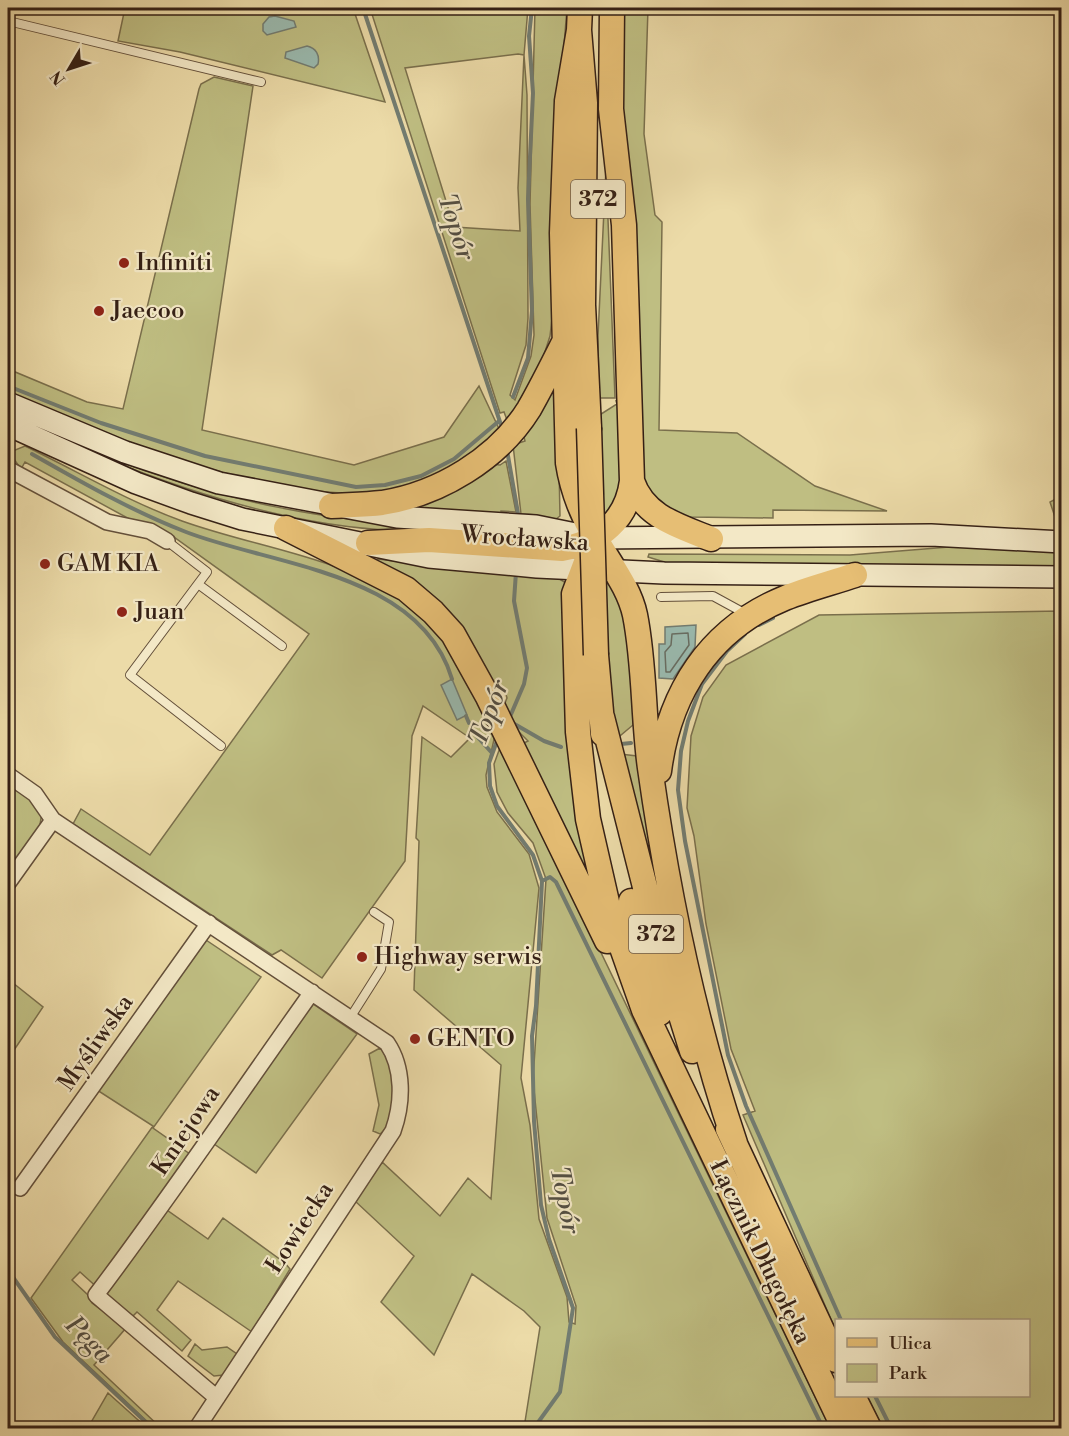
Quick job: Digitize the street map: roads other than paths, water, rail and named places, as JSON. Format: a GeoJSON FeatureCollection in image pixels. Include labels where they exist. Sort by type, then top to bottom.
{"type":"FeatureCollection","features":[{"type":"Feature","properties":{"kind":"main road","name":"372"},"geometry":{"type":"LineString","coordinates":[[587,389],[595,305],[601,8]]}},
{"type":"Feature","properties":{"kind":"main road"},"geometry":{"type":"LineString","coordinates":[[8,425],[136,483],[242,519],[286,528],[368,543],[429,540],[562,549],[578,546],[595,538],[619,518],[630,496],[632,481],[625,235],[611,109],[612,8]]}},
{"type":"Feature","properties":{"kind":"main road","name":"372"},"geometry":{"type":"LineString","coordinates":[[580,19],[585,103],[583,305],[596,655],[609,792],[629,892],[660,1013],[691,1109]]}},
{"type":"Feature","properties":{"kind":"main road"},"geometry":{"type":"LineString","coordinates":[[580,19],[567,101],[562,233],[564,341],[571,480],[595,538],[615,571],[634,613],[656,800],[700,1026],[712,1076],[735,1143]]}},
{"type":"Feature","properties":{"kind":"main road"},"geometry":{"type":"LineString","coordinates":[[331,506],[382,503],[416,494],[457,476],[504,440],[528,410],[564,341]]}},
{"type":"Feature","properties":{"kind":"main road","name":"Wrocławska"},"geometry":{"type":"LineString","coordinates":[[8,403],[125,452],[219,483],[397,517],[499,544]]}},
{"type":"Feature","properties":{"kind":"main road"},"geometry":{"type":"LineString","coordinates":[[632,481],[640,498],[660,518],[711,539]]}},
{"type":"Feature","properties":{"kind":"main road"},"geometry":{"type":"LineString","coordinates":[[286,528],[406,589],[433,612],[453,634],[488,697],[691,1109]]}},
{"type":"Feature","properties":{"kind":"main road","name":"Wrocławska"},"geometry":{"type":"LineString","coordinates":[[595,538],[711,539],[931,535],[1062,542]]}},
{"type":"Feature","properties":{"kind":"main road"},"geometry":{"type":"LineString","coordinates":[[595,538],[574,594],[578,732],[584,793],[609,911],[644,1010]]}},
{"type":"Feature","properties":{"kind":"main road","name":"Wrocławska"},"geometry":{"type":"LineString","coordinates":[[537,547],[582,570],[1062,577]]}},
{"type":"Feature","properties":{"kind":"main road"},"geometry":{"type":"LineString","coordinates":[[656,800],[663,741],[677,699],[703,659],[750,617],[784,598],[855,575]]}},
{"type":"Feature","properties":{"kind":"main road","name":"372"},"geometry":{"type":"LineString","coordinates":[[602,717],[672,994],[704,1079],[735,1143]]}},
{"type":"Feature","properties":{"kind":"main road","name":"Łącznik Długołęka"},"geometry":{"type":"LineString","coordinates":[[691,1109],[844,1428]]}},
{"type":"Feature","properties":{"kind":"main road","name":"Łącznik Długołęka"},"geometry":{"type":"LineString","coordinates":[[735,1143],[835,1356]]}},
{"type":"Feature","properties":{"kind":"main road"},"geometry":{"type":"LineString","coordinates":[[854,1397],[869,1428]]}},
{"type":"Feature","properties":{"kind":"street"},"geometry":{"type":"LineString","coordinates":[[8,469],[107,522],[150,531],[167,541]]}},
{"type":"Feature","properties":{"kind":"street"},"geometry":{"type":"LineString","coordinates":[[8,775],[35,794],[53,820],[350,1018]]}},
{"type":"Feature","properties":{"kind":"street"},"geometry":{"type":"LineString","coordinates":[[8,883],[53,820]]}},
{"type":"Feature","properties":{"kind":"street","name":"Myśliwska"},"geometry":{"type":"LineString","coordinates":[[20,1188],[209,923]]}},
{"type":"Feature","properties":{"kind":"street","name":"Kniejowa"},"geometry":{"type":"LineString","coordinates":[[217,1398],[96,1295],[158,1214],[212,1132],[312,992]]}},
{"type":"Feature","properties":{"kind":"street","name":"Łowiecka"},"geometry":{"type":"LineString","coordinates":[[197,1428],[393,1131],[400,1113],[401,1095],[393,1051],[387,1043],[350,1018]]}},
{"type":"Feature","properties":{"kind":"lane"},"geometry":{"type":"LineString","coordinates":[[8,21],[261,82]]}},
{"type":"Feature","properties":{"kind":"lane"},"geometry":{"type":"LineString","coordinates":[[167,541],[207,572],[130,675],[221,746]]}},
{"type":"Feature","properties":{"kind":"lane"},"geometry":{"type":"LineString","coordinates":[[198,584],[282,646]]}},
{"type":"Feature","properties":{"kind":"lane"},"geometry":{"type":"LineString","coordinates":[[661,597],[713,596],[750,617]]}},
{"type":"Feature","properties":{"kind":"lane"},"geometry":{"type":"LineString","coordinates":[[350,1018],[381,969],[389,922],[374,912]]}},
{"type":"Feature","properties":{"kind":"water"},"geometry":{"type":"Polygon","coordinates":[[[275,16],[294,21],[296,27],[267,35],[263,31],[263,24],[269,17],[275,16]]]}},
{"type":"Feature","properties":{"kind":"water"},"geometry":{"type":"Polygon","coordinates":[[[307,46],[313,48],[318,55],[318,64],[314,68],[285,58],[286,52],[307,46]]]}},
{"type":"Feature","properties":{"kind":"water"},"geometry":{"type":"Polygon","coordinates":[[[696,625],[695,647],[673,679],[659,678],[659,644],[665,644],[665,627],[696,625]]]}},
{"type":"Feature","properties":{"kind":"water"},"geometry":{"type":"Polygon","coordinates":[[[452,679],[467,715],[457,720],[441,685],[452,679]]]}},
{"type":"Feature","properties":{"kind":"waterway","name":"Topór"},"geometry":{"type":"LineString","coordinates":[[363,8],[502,428]]}},
{"type":"Feature","properties":{"kind":"waterway"},"geometry":{"type":"LineString","coordinates":[[513,397],[528,358],[532,311],[528,199],[533,93],[529,36],[532,8]]}},
{"type":"Feature","properties":{"kind":"waterway"},"geometry":{"type":"LineString","coordinates":[[8,386],[101,423],[205,456],[356,487],[385,485],[421,476],[454,459],[499,421]]}},
{"type":"Feature","properties":{"kind":"waterway","name":"Topór"},"geometry":{"type":"LineString","coordinates":[[507,450],[519,519]]}},
{"type":"Feature","properties":{"kind":"waterway"},"geometry":{"type":"LineString","coordinates":[[32,454],[127,506],[166,524],[221,544],[340,578],[377,594],[409,616],[435,643],[452,679]]}},
{"type":"Feature","properties":{"kind":"waterway","name":"Topór"},"geometry":{"type":"LineString","coordinates":[[509,719],[524,684],[527,668],[514,601],[516,572]]}},
{"type":"Feature","properties":{"kind":"waterway"},"geometry":{"type":"LineString","coordinates":[[759,625],[773,618]]}},
{"type":"Feature","properties":{"kind":"waterway"},"geometry":{"type":"LineString","coordinates":[[745,634],[727,651],[702,684],[688,721],[681,751],[678,790],[685,841],[728,1055],[746,1106],[841,1319]]}},
{"type":"Feature","properties":{"kind":"waterway"},"geometry":{"type":"LineString","coordinates":[[466,716],[469,723]]}},
{"type":"Feature","properties":{"kind":"waterway"},"geometry":{"type":"LineString","coordinates":[[511,722],[544,741],[561,747]]}},
{"type":"Feature","properties":{"kind":"waterway"},"geometry":{"type":"LineString","coordinates":[[473,732],[492,753]]}},
{"type":"Feature","properties":{"kind":"waterway","name":"Topór"},"geometry":{"type":"LineString","coordinates":[[498,738],[489,763],[490,786],[497,806],[533,855],[542,881],[536,1006],[532,1036],[534,1121],[541,1205],[549,1239],[573,1308],[560,1392],[534,1428]]}},
{"type":"Feature","properties":{"kind":"waterway"},"geometry":{"type":"LineString","coordinates":[[621,744],[631,743]]}},
{"type":"Feature","properties":{"kind":"waterway"},"geometry":{"type":"LineString","coordinates":[[542,881],[550,877],[556,882],[823,1428]]}},
{"type":"Feature","properties":{"kind":"waterway","name":"Pęga"},"geometry":{"type":"LineString","coordinates":[[8,1270],[55,1337],[152,1428]]}},
{"type":"Feature","properties":{"kind":"waterway"},"geometry":{"type":"LineString","coordinates":[[876,1397],[891,1428]]}},
{"type":"Feature","properties":{"kind":"place","name":"Infiniti"},"geometry":{"type":"Point","coordinates":[124,263]}},
{"type":"Feature","properties":{"kind":"place","name":"Jaecoo"},"geometry":{"type":"Point","coordinates":[99,311]}},
{"type":"Feature","properties":{"kind":"place","name":"GAM KIA"},"geometry":{"type":"Point","coordinates":[45,564]}},
{"type":"Feature","properties":{"kind":"place","name":"Juan"},"geometry":{"type":"Point","coordinates":[122,612]}},
{"type":"Feature","properties":{"kind":"place","name":"Highway serwis"},"geometry":{"type":"Point","coordinates":[362,957]}},
{"type":"Feature","properties":{"kind":"place","name":"GENTO"},"geometry":{"type":"Point","coordinates":[415,1039]}}]}
